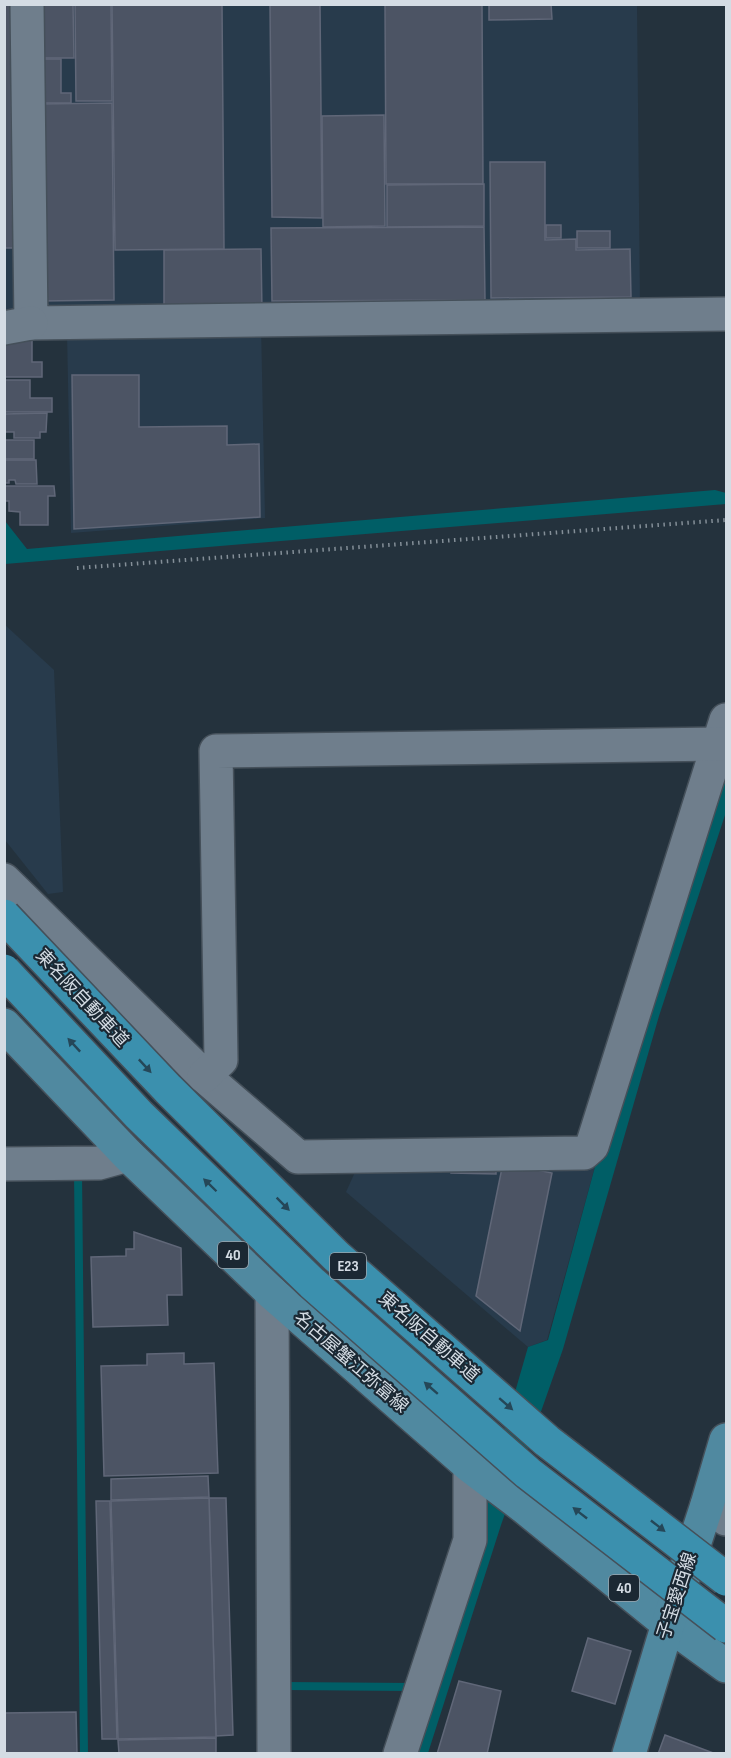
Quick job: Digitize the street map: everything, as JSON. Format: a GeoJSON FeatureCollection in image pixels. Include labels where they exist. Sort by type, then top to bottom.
{"type":"FeatureCollection","features":[{"type":"Feature","properties":{"kind":"highway","name":"東名阪自動車道"},"geometry":{"type":"LineString","coordinates":[[4,916],[168,1089],[336,1256],[548,1441],[726,1579]]}},
{"type":"Feature","properties":{"kind":"highway","name":"東名阪自動車道"},"geometry":{"type":"LineString","coordinates":[[4,971],[139,1115],[312,1283],[528,1473],[726,1626]]}},
{"type":"Feature","properties":{"kind":"main road","name":"名古屋蟹江弥富線"},"geometry":{"type":"LineString","coordinates":[[4,1025],[128,1155],[272,1293],[473,1468],[668,1624],[726,1666]]}},
{"type":"Feature","properties":{"kind":"main road","name":"子宝愛西線"},"geometry":{"type":"LineString","coordinates":[[629,1754],[668,1624],[717,1512],[726,1440]]}},
{"type":"Feature","properties":{"kind":"street"},"geometry":{"type":"LineString","coordinates":[[27,4],[18,325],[726,314]]}},
{"type":"Feature","properties":{"kind":"street"},"geometry":{"type":"LineString","coordinates":[[4,880],[204,1076],[298,1157],[584,1153],[592,1146],[723,732],[216,752],[221,1060],[204,1076]]}},
{"type":"Feature","properties":{"kind":"street"},"geometry":{"type":"LineString","coordinates":[[4,1164],[99,1163],[128,1155]]}},
{"type":"Feature","properties":{"kind":"street"},"geometry":{"type":"LineString","coordinates":[[272,1293],[274,1754]]}},
{"type":"Feature","properties":{"kind":"street"},"geometry":{"type":"LineString","coordinates":[[400,1754],[470,1540],[473,1468]]}},
{"type":"Feature","properties":{"kind":"path"},"geometry":{"type":"LineString","coordinates":[[77,568],[726,520]]}},
{"type":"Feature","properties":{"kind":"shaded area"},"geometry":{"type":"Polygon","coordinates":[[[14,4],[19,304],[5,320],[4,5],[14,4]]]}},
{"type":"Feature","properties":{"kind":"shaded area"},"geometry":{"type":"Polygon","coordinates":[[[36,5],[637,5],[640,305],[51,315],[41,305],[36,5]]]}},
{"type":"Feature","properties":{"kind":"shaded area"},"geometry":{"type":"Polygon","coordinates":[[[261,325],[265,518],[71,533],[67,332],[261,325]]]}},
{"type":"Feature","properties":{"kind":"shaded area"},"geometry":{"type":"Polygon","coordinates":[[[4,624],[54,670],[63,892],[48,894],[5,840],[4,624]]]}},
{"type":"Feature","properties":{"kind":"shaded area"},"geometry":{"type":"Polygon","coordinates":[[[599,1152],[547,1340],[528,1347],[346,1192],[360,1161],[599,1152]]]}},
{"type":"Feature","properties":{"kind":"water"},"geometry":{"type":"Polygon","coordinates":[[[715,490],[726,493],[726,504],[5,564],[5,521],[27,549],[715,490]]]}},
{"type":"Feature","properties":{"kind":"water"},"geometry":{"type":"Polygon","coordinates":[[[726,750],[726,812],[659,1016],[563,1349],[501,1525],[428,1753],[411,1754],[528,1347],[548,1340],[599,1152],[726,750]]]}},
{"type":"Feature","properties":{"kind":"building"},"geometry":{"type":"Polygon","coordinates":[[[4,4],[10,4],[13,248],[4,248],[4,4]]]}},
{"type":"Feature","properties":{"kind":"building"},"geometry":{"type":"Polygon","coordinates":[[[38,4],[73,4],[74,58],[38,58],[38,4]]]}},
{"type":"Feature","properties":{"kind":"building"},"geometry":{"type":"Polygon","coordinates":[[[75,4],[111,4],[112,101],[76,101],[75,4]]]}},
{"type":"Feature","properties":{"kind":"building"},"geometry":{"type":"Polygon","coordinates":[[[112,4],[222,4],[224,249],[115,250],[112,4]]]}},
{"type":"Feature","properties":{"kind":"building"},"geometry":{"type":"Polygon","coordinates":[[[270,4],[320,4],[322,218],[272,217],[270,4]]]}},
{"type":"Feature","properties":{"kind":"building"},"geometry":{"type":"Polygon","coordinates":[[[385,4],[482,4],[483,184],[386,184],[385,4]]]}},
{"type":"Feature","properties":{"kind":"building"},"geometry":{"type":"Polygon","coordinates":[[[489,4],[551,4],[552,19],[489,20],[489,4]]]}},
{"type":"Feature","properties":{"kind":"building"},"geometry":{"type":"Polygon","coordinates":[[[39,59],[61,59],[61,93],[71,93],[71,103],[40,103],[39,59]]]}},
{"type":"Feature","properties":{"kind":"building"},"geometry":{"type":"Polygon","coordinates":[[[112,103],[114,300],[42,301],[40,104],[112,103]]]}},
{"type":"Feature","properties":{"kind":"building"},"geometry":{"type":"Polygon","coordinates":[[[384,115],[385,226],[323,227],[322,116],[384,115]]]}},
{"type":"Feature","properties":{"kind":"building"},"geometry":{"type":"Polygon","coordinates":[[[490,162],[545,162],[545,240],[576,239],[576,250],[630,249],[631,297],[491,298],[490,162]]]}},
{"type":"Feature","properties":{"kind":"building"},"geometry":{"type":"Polygon","coordinates":[[[484,184],[484,226],[387,227],[387,185],[484,184]]]}},
{"type":"Feature","properties":{"kind":"building"},"geometry":{"type":"Polygon","coordinates":[[[546,225],[561,225],[561,238],[546,238],[546,225]]]}},
{"type":"Feature","properties":{"kind":"building"},"geometry":{"type":"Polygon","coordinates":[[[484,227],[485,300],[272,301],[271,228],[484,227]]]}},
{"type":"Feature","properties":{"kind":"building"},"geometry":{"type":"Polygon","coordinates":[[[577,231],[610,231],[610,248],[577,248],[577,231]]]}},
{"type":"Feature","properties":{"kind":"building"},"geometry":{"type":"Polygon","coordinates":[[[261,249],[262,311],[164,312],[164,250],[261,249]]]}},
{"type":"Feature","properties":{"kind":"building"},"geometry":{"type":"Polygon","coordinates":[[[4,337],[32,337],[32,362],[42,362],[42,377],[4,377],[4,337]]]}},
{"type":"Feature","properties":{"kind":"building"},"geometry":{"type":"Polygon","coordinates":[[[72,375],[139,375],[139,427],[227,426],[227,445],[259,444],[260,517],[74,529],[72,375]]]}},
{"type":"Feature","properties":{"kind":"building"},"geometry":{"type":"Polygon","coordinates":[[[4,380],[30,380],[30,398],[52,398],[52,412],[4,412],[4,380]]]}},
{"type":"Feature","properties":{"kind":"building"},"geometry":{"type":"Polygon","coordinates":[[[47,413],[46,432],[40,432],[40,438],[14,438],[14,432],[4,432],[4,414],[47,413]]]}},
{"type":"Feature","properties":{"kind":"building"},"geometry":{"type":"Polygon","coordinates":[[[4,440],[34,440],[34,459],[4,459],[4,440]]]}},
{"type":"Feature","properties":{"kind":"building"},"geometry":{"type":"Polygon","coordinates":[[[4,460],[36,460],[37,484],[16,484],[15,480],[4,483],[4,460]]]}},
{"type":"Feature","properties":{"kind":"building"},"geometry":{"type":"Polygon","coordinates":[[[4,486],[54,486],[55,496],[48,496],[48,525],[20,525],[20,512],[9,511],[9,501],[4,501],[4,486]]]}},
{"type":"Feature","properties":{"kind":"building"},"geometry":{"type":"Polygon","coordinates":[[[451,1163],[496,1163],[496,1174],[451,1173],[451,1163]]]}},
{"type":"Feature","properties":{"kind":"building"},"geometry":{"type":"Polygon","coordinates":[[[503,1163],[552,1173],[520,1331],[476,1296],[503,1163]]]}},
{"type":"Feature","properties":{"kind":"building"},"geometry":{"type":"Polygon","coordinates":[[[134,1232],[181,1248],[182,1295],[167,1295],[168,1325],[93,1327],[91,1257],[126,1256],[126,1249],[134,1249],[134,1232]]]}},
{"type":"Feature","properties":{"kind":"building"},"geometry":{"type":"Polygon","coordinates":[[[184,1353],[184,1364],[214,1363],[218,1473],[104,1476],[101,1366],[147,1365],[147,1354],[184,1353]]]}},
{"type":"Feature","properties":{"kind":"building"},"geometry":{"type":"Polygon","coordinates":[[[208,1476],[209,1497],[111,1500],[111,1479],[208,1476]]]}},
{"type":"Feature","properties":{"kind":"building"},"geometry":{"type":"Polygon","coordinates":[[[209,1498],[226,1498],[233,1735],[216,1736],[209,1498]]]}},
{"type":"Feature","properties":{"kind":"building"},"geometry":{"type":"Polygon","coordinates":[[[209,1498],[216,1737],[118,1739],[111,1501],[209,1498]]]}},
{"type":"Feature","properties":{"kind":"building"},"geometry":{"type":"Polygon","coordinates":[[[96,1501],[110,1501],[117,1739],[102,1739],[96,1501]]]}},
{"type":"Feature","properties":{"kind":"building"},"geometry":{"type":"Polygon","coordinates":[[[588,1638],[631,1651],[615,1704],[572,1691],[588,1638]]]}},
{"type":"Feature","properties":{"kind":"building"},"geometry":{"type":"Polygon","coordinates":[[[459,1681],[501,1691],[487,1754],[437,1754],[459,1681]]]}},
{"type":"Feature","properties":{"kind":"building"},"geometry":{"type":"Polygon","coordinates":[[[76,1712],[77,1754],[4,1754],[4,1713],[76,1712]]]}},
{"type":"Feature","properties":{"kind":"building"},"geometry":{"type":"Polygon","coordinates":[[[665,1735],[716,1754],[658,1754],[665,1735]]]}},
{"type":"Feature","properties":{"kind":"building"},"geometry":{"type":"Polygon","coordinates":[[[216,1738],[216,1753],[119,1754],[118,1740],[216,1738]]]}},
{"type":"Feature","properties":{"kind":"waterway"},"geometry":{"type":"LineString","coordinates":[[78,1171],[84,1754]]}},
{"type":"Feature","properties":{"kind":"waterway"},"geometry":{"type":"LineString","coordinates":[[284,1686],[411,1687]]}}]}
